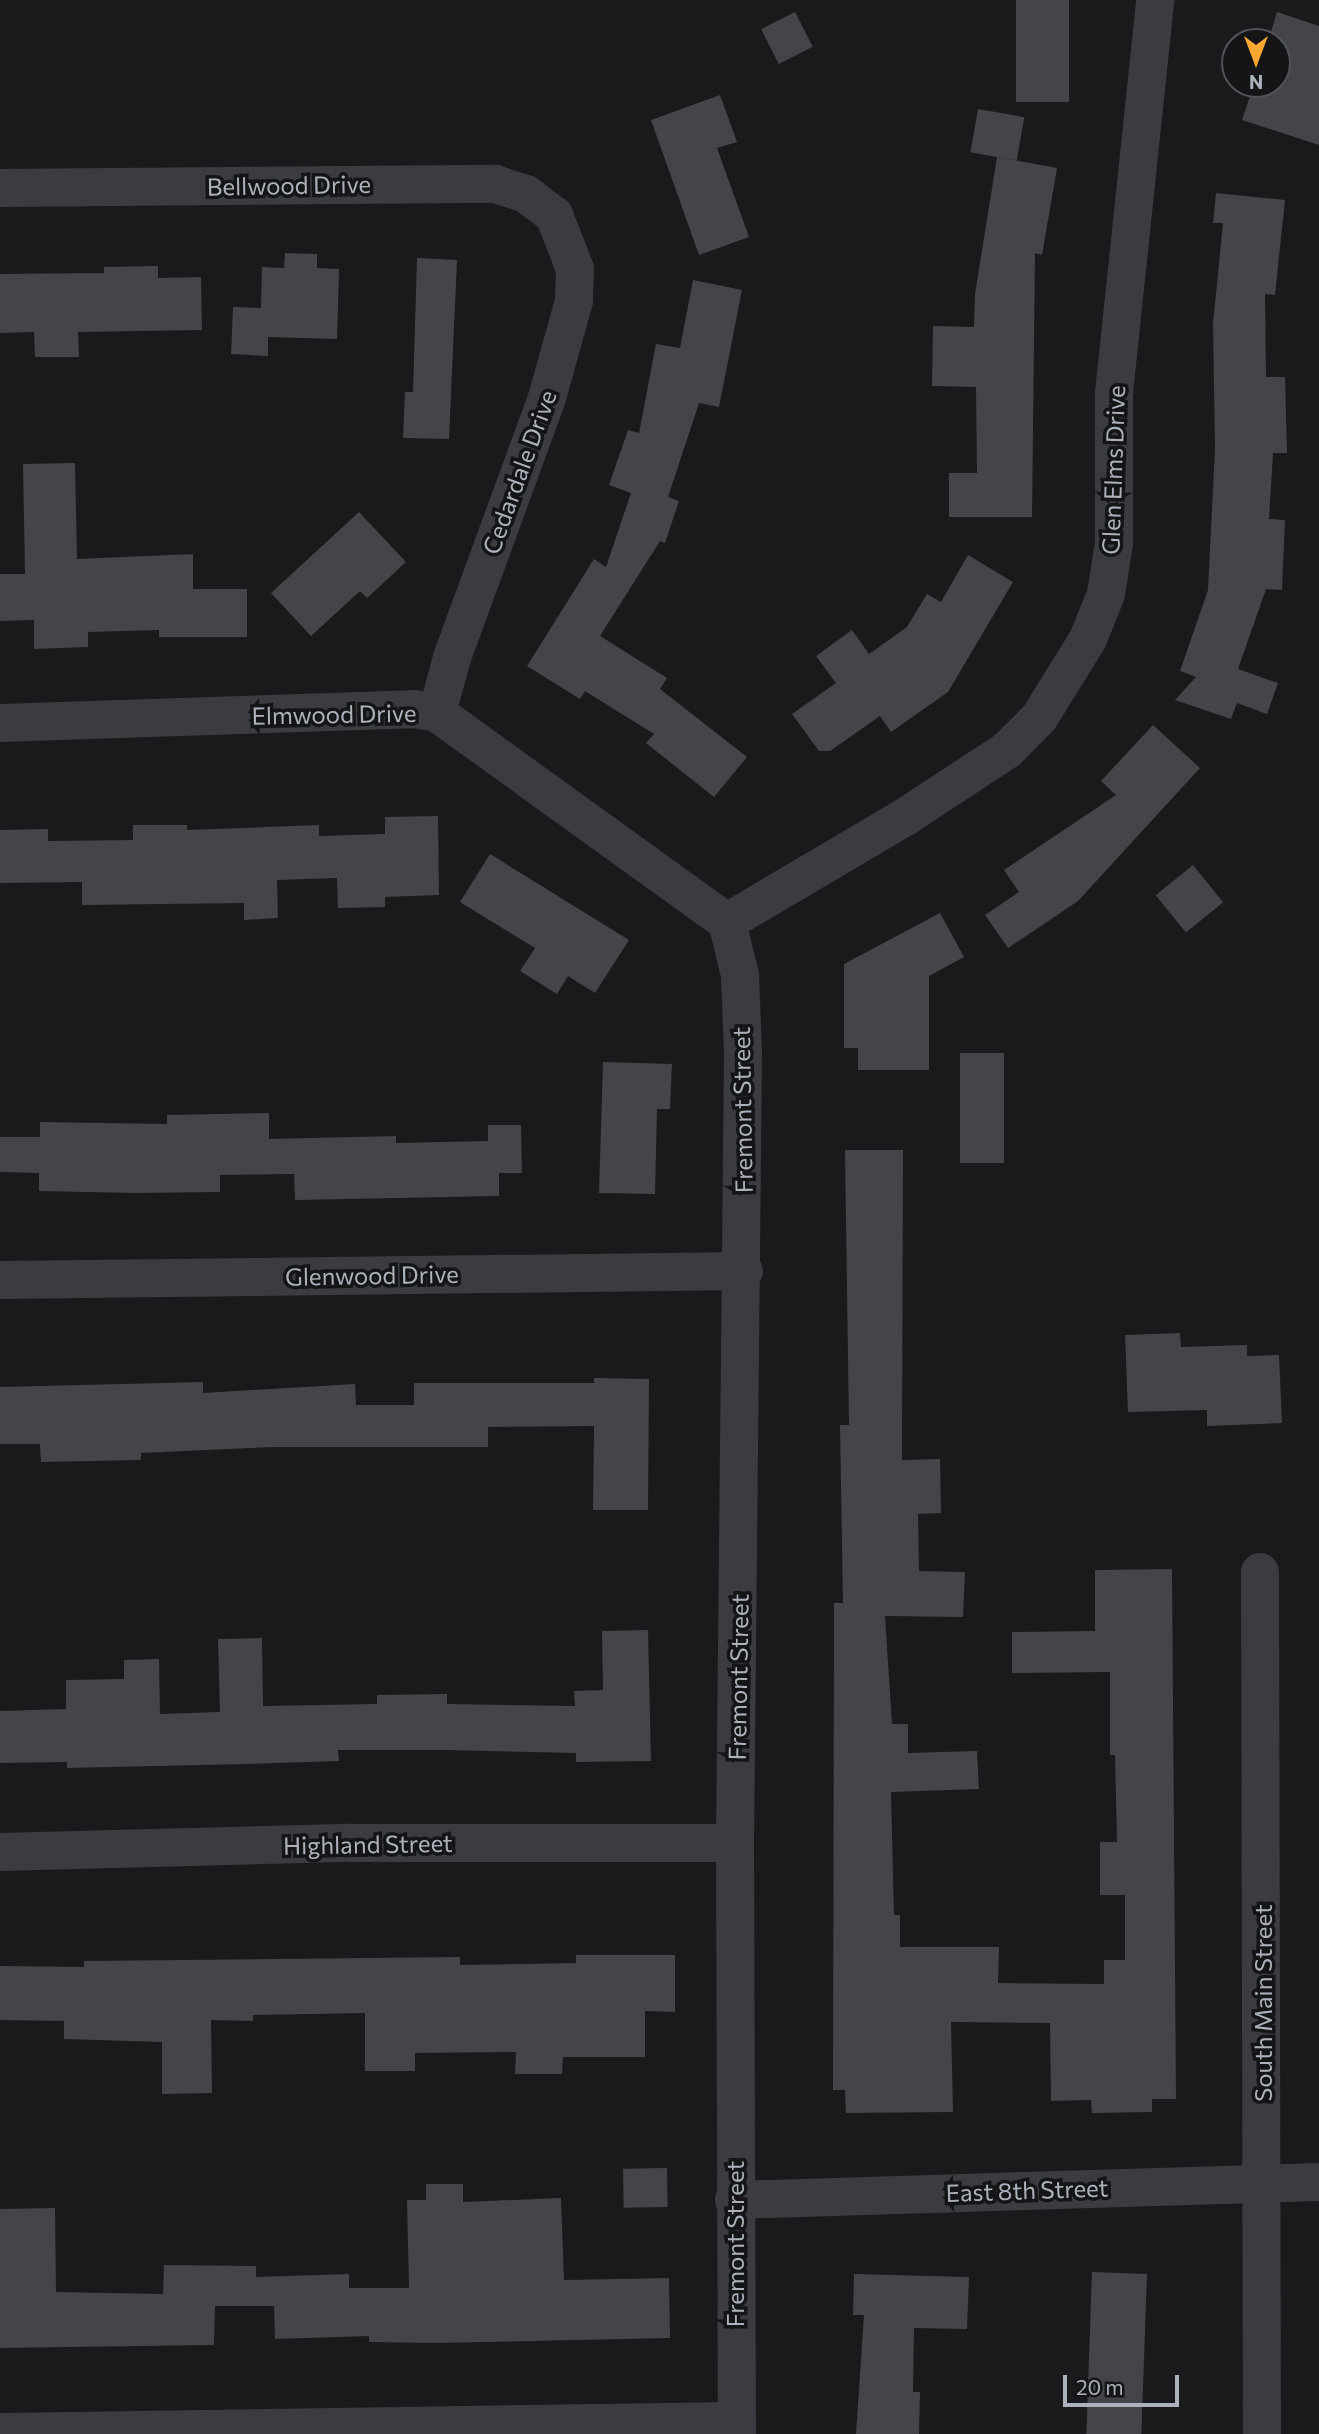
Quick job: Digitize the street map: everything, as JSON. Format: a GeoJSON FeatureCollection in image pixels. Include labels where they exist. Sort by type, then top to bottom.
{"type":"FeatureCollection","features":[{"type":"Feature","properties":{"kind":"street","name":"Glen Elms Drive"},"geometry":{"type":"LineString","coordinates":[[727,922],[1007,750],[1039,718],[1088,639],[1105,594],[1114,543],[1114,393],[1155,0]]}},
{"type":"Feature","properties":{"kind":"street","name":"Bellwood Drive"},"geometry":{"type":"LineString","coordinates":[[0,188],[495,184],[526,194],[554,215],[561,228]]}},
{"type":"Feature","properties":{"kind":"street","name":"Cedardale Drive"},"geometry":{"type":"LineString","coordinates":[[437,713],[452,658],[547,398],[574,301],[575,269],[561,228]]}},
{"type":"Feature","properties":{"kind":"street","name":"Elmwood Drive"},"geometry":{"type":"LineString","coordinates":[[0,723],[413,709],[437,713],[727,922]]}},
{"type":"Feature","properties":{"kind":"street","name":"Fremont Street"},"geometry":{"type":"LineString","coordinates":[[727,922],[740,975],[744,1271],[735,1843],[734,2200],[737,2427]]}},
{"type":"Feature","properties":{"kind":"street","name":"Glenwood Drive"},"geometry":{"type":"LineString","coordinates":[[0,1280],[744,1271]]}},
{"type":"Feature","properties":{"kind":"street","name":"South Main Street"},"geometry":{"type":"LineString","coordinates":[[1260,1572],[1264,2182],[1262,2434]]}},
{"type":"Feature","properties":{"kind":"street","name":"Highland Street"},"geometry":{"type":"LineString","coordinates":[[0,1852],[351,1843],[735,1843]]}},
{"type":"Feature","properties":{"kind":"street","name":"East 8th Street"},"geometry":{"type":"LineString","coordinates":[[734,2200],[1319,2182]]}},
{"type":"Feature","properties":{"kind":"street"},"geometry":{"type":"LineString","coordinates":[[0,2432],[737,2427]]}},
{"type":"Feature","properties":{"kind":"building"},"geometry":{"type":"Polygon","coordinates":[[[1016,0],[1069,0],[1069,102],[1016,102],[1016,0]]]}},
{"type":"Feature","properties":{"kind":"building"},"geometry":{"type":"Polygon","coordinates":[[[795,12],[813,47],[779,64],[761,29],[795,12]]]}},
{"type":"Feature","properties":{"kind":"building"},"geometry":{"type":"Polygon","coordinates":[[[1277,12],[1319,26],[1319,145],[1242,120],[1249,98],[1291,98],[1291,28],[1272,28],[1277,12]]]}},
{"type":"Feature","properties":{"kind":"building"},"geometry":{"type":"Polygon","coordinates":[[[720,95],[737,142],[717,148],[749,237],[699,255],[651,120],[720,95]]]}},
{"type":"Feature","properties":{"kind":"building"},"geometry":{"type":"Polygon","coordinates":[[[978,109],[1024,117],[1017,160],[970,152],[978,109]]]}},
{"type":"Feature","properties":{"kind":"building"},"geometry":{"type":"Polygon","coordinates":[[[997,157],[1057,168],[1042,255],[1035,253],[1032,517],[949,517],[949,473],[977,473],[976,387],[932,386],[933,326],[974,327],[975,294],[997,157]]]}},
{"type":"Feature","properties":{"kind":"building"},"geometry":{"type":"Polygon","coordinates":[[[1216,193],[1285,200],[1275,295],[1265,294],[1266,377],[1285,377],[1287,453],[1273,453],[1269,519],[1285,520],[1282,590],[1266,589],[1238,669],[1278,683],[1267,714],[1237,703],[1231,719],[1175,700],[1196,677],[1180,671],[1208,590],[1215,449],[1213,324],[1223,223],[1213,223],[1216,193]]]}},
{"type":"Feature","properties":{"kind":"building"},"geometry":{"type":"Polygon","coordinates":[[[285,253],[317,254],[317,268],[339,269],[337,339],[268,337],[268,356],[231,354],[233,307],[261,308],[262,267],[284,268],[285,253]]]}},
{"type":"Feature","properties":{"kind":"building"},"geometry":{"type":"Polygon","coordinates":[[[417,258],[457,260],[449,439],[403,438],[405,392],[413,392],[417,258]]]}},
{"type":"Feature","properties":{"kind":"building"},"geometry":{"type":"Polygon","coordinates":[[[158,266],[158,278],[201,277],[202,330],[78,332],[79,357],[35,357],[34,332],[0,333],[0,274],[104,273],[104,267],[158,266]]]}},
{"type":"Feature","properties":{"kind":"building"},"geometry":{"type":"Polygon","coordinates":[[[693,280],[742,290],[719,407],[699,403],[668,497],[679,501],[665,543],[660,541],[600,636],[667,678],[660,689],[747,757],[714,797],[646,743],[654,734],[585,691],[580,699],[527,666],[594,559],[606,567],[631,493],[609,485],[628,430],[639,433],[656,344],[680,348],[693,280]]]}},
{"type":"Feature","properties":{"kind":"building"},"geometry":{"type":"Polygon","coordinates":[[[75,463],[77,559],[193,554],[193,589],[247,589],[247,637],[159,637],[159,630],[88,632],[88,647],[34,649],[34,620],[0,621],[0,574],[25,574],[23,464],[75,463]]]}},
{"type":"Feature","properties":{"kind":"building"},"geometry":{"type":"Polygon","coordinates":[[[359,512],[406,562],[367,598],[360,591],[311,636],[271,593],[359,512]]]}},
{"type":"Feature","properties":{"kind":"building"},"geometry":{"type":"Polygon","coordinates":[[[968,555],[1013,582],[948,692],[891,732],[880,716],[830,751],[819,751],[792,714],[836,683],[816,656],[852,630],[869,654],[907,627],[927,594],[941,602],[968,555]]]}},
{"type":"Feature","properties":{"kind":"building"},"geometry":{"type":"Polygon","coordinates":[[[1153,725],[1200,768],[1078,901],[1008,948],[985,915],[1019,892],[1004,870],[1116,795],[1101,781],[1153,725]]]}},
{"type":"Feature","properties":{"kind":"building"},"geometry":{"type":"Polygon","coordinates":[[[438,816],[439,895],[385,897],[385,907],[338,908],[337,878],[277,880],[278,918],[244,920],[244,903],[82,905],[82,882],[0,883],[0,830],[48,829],[48,841],[133,840],[133,825],[187,825],[187,830],[319,825],[319,836],[385,834],[385,817],[438,816]]]}},
{"type":"Feature","properties":{"kind":"building"},"geometry":{"type":"Polygon","coordinates":[[[490,854],[629,940],[595,993],[568,976],[557,994],[520,971],[535,948],[460,902],[490,854]]]}},
{"type":"Feature","properties":{"kind":"building"},"geometry":{"type":"Polygon","coordinates":[[[1193,865],[1223,902],[1186,933],[1156,895],[1193,865]]]}},
{"type":"Feature","properties":{"kind":"building"},"geometry":{"type":"Polygon","coordinates":[[[940,913],[964,957],[929,976],[929,1070],[858,1070],[858,1048],[844,1048],[844,964],[940,913]]]}},
{"type":"Feature","properties":{"kind":"building"},"geometry":{"type":"Polygon","coordinates":[[[960,1053],[1004,1053],[1004,1163],[960,1163],[960,1053]]]}},
{"type":"Feature","properties":{"kind":"building"},"geometry":{"type":"Polygon","coordinates":[[[603,1062],[672,1064],[670,1109],[657,1109],[655,1194],[599,1193],[603,1062]]]}},
{"type":"Feature","properties":{"kind":"building"},"geometry":{"type":"Polygon","coordinates":[[[269,1113],[269,1139],[396,1136],[396,1143],[488,1141],[488,1125],[521,1125],[522,1173],[499,1173],[499,1196],[295,1200],[294,1174],[220,1175],[220,1192],[136,1193],[39,1191],[39,1173],[0,1172],[0,1137],[40,1137],[40,1122],[167,1124],[167,1115],[269,1113]]]}},
{"type":"Feature","properties":{"kind":"building"},"geometry":{"type":"Polygon","coordinates":[[[845,1150],[903,1150],[902,1460],[940,1459],[941,1513],[918,1514],[919,1571],[965,1572],[963,1617],[885,1616],[892,1724],[908,1724],[908,1753],[977,1751],[979,1789],[891,1792],[894,1915],[900,1915],[900,1947],[999,1947],[998,1983],[1104,1984],[1104,1960],[1125,1960],[1125,1895],[1100,1895],[1100,1842],[1117,1842],[1115,1755],[1110,1755],[1110,1672],[1012,1673],[1012,1632],[1095,1631],[1095,1570],[1172,1569],[1176,2099],[1152,2099],[1152,2112],[1092,2113],[1091,2100],[1051,2101],[1050,2023],[951,2022],[953,2112],[846,2113],[845,2090],[833,2090],[834,1603],[843,1603],[840,1425],[849,1425],[845,1150]]]}},
{"type":"Feature","properties":{"kind":"building"},"geometry":{"type":"Polygon","coordinates":[[[1180,1333],[1181,1347],[1247,1345],[1247,1356],[1279,1355],[1282,1423],[1207,1426],[1207,1410],[1128,1412],[1125,1335],[1180,1333]]]}},
{"type":"Feature","properties":{"kind":"building"},"geometry":{"type":"Polygon","coordinates":[[[594,1378],[649,1379],[648,1510],[593,1510],[594,1426],[488,1427],[488,1447],[273,1447],[141,1453],[141,1460],[41,1462],[40,1444],[0,1444],[0,1387],[203,1382],[203,1393],[355,1384],[356,1405],[414,1405],[414,1383],[594,1383],[594,1378]]]}},
{"type":"Feature","properties":{"kind":"building"},"geometry":{"type":"Polygon","coordinates":[[[648,1630],[651,1761],[576,1762],[576,1753],[338,1750],[339,1761],[67,1768],[67,1762],[0,1763],[0,1711],[66,1709],[66,1680],[124,1679],[124,1660],[159,1659],[160,1714],[220,1712],[218,1639],[262,1638],[263,1706],[377,1704],[377,1695],[447,1694],[447,1704],[575,1706],[574,1691],[603,1690],[602,1631],[648,1630]]]}},
{"type":"Feature","properties":{"kind":"building"},"geometry":{"type":"Polygon","coordinates":[[[576,1955],[675,1955],[675,2012],[645,2011],[645,2057],[563,2057],[562,2074],[515,2074],[516,2052],[415,2053],[415,2071],[365,2071],[365,2013],[253,2015],[253,2021],[211,2020],[212,2093],[162,2094],[162,2042],[64,2039],[64,2021],[0,2020],[0,1966],[84,1967],[84,1961],[460,1957],[460,1965],[576,1963],[576,1955]]]}},
{"type":"Feature","properties":{"kind":"building"},"geometry":{"type":"Polygon","coordinates":[[[667,2168],[668,2207],[624,2208],[623,2169],[667,2168]]]}},
{"type":"Feature","properties":{"kind":"building"},"geometry":{"type":"Polygon","coordinates":[[[426,2184],[463,2184],[463,2202],[561,2198],[564,2280],[669,2278],[670,2338],[434,2343],[369,2342],[369,2336],[275,2339],[274,2306],[215,2306],[214,2345],[0,2348],[0,2209],[55,2208],[56,2292],[163,2294],[164,2265],[256,2266],[256,2277],[349,2274],[349,2288],[409,2288],[407,2200],[426,2200],[426,2184]]]}},
{"type":"Feature","properties":{"kind":"building"},"geometry":{"type":"Polygon","coordinates":[[[1092,2272],[1147,2274],[1141,2434],[1086,2434],[1092,2272]]]}},
{"type":"Feature","properties":{"kind":"building"},"geometry":{"type":"Polygon","coordinates":[[[854,2274],[969,2277],[967,2329],[914,2328],[913,2392],[920,2392],[919,2434],[856,2434],[864,2315],[853,2315],[854,2274]]]}}]}
